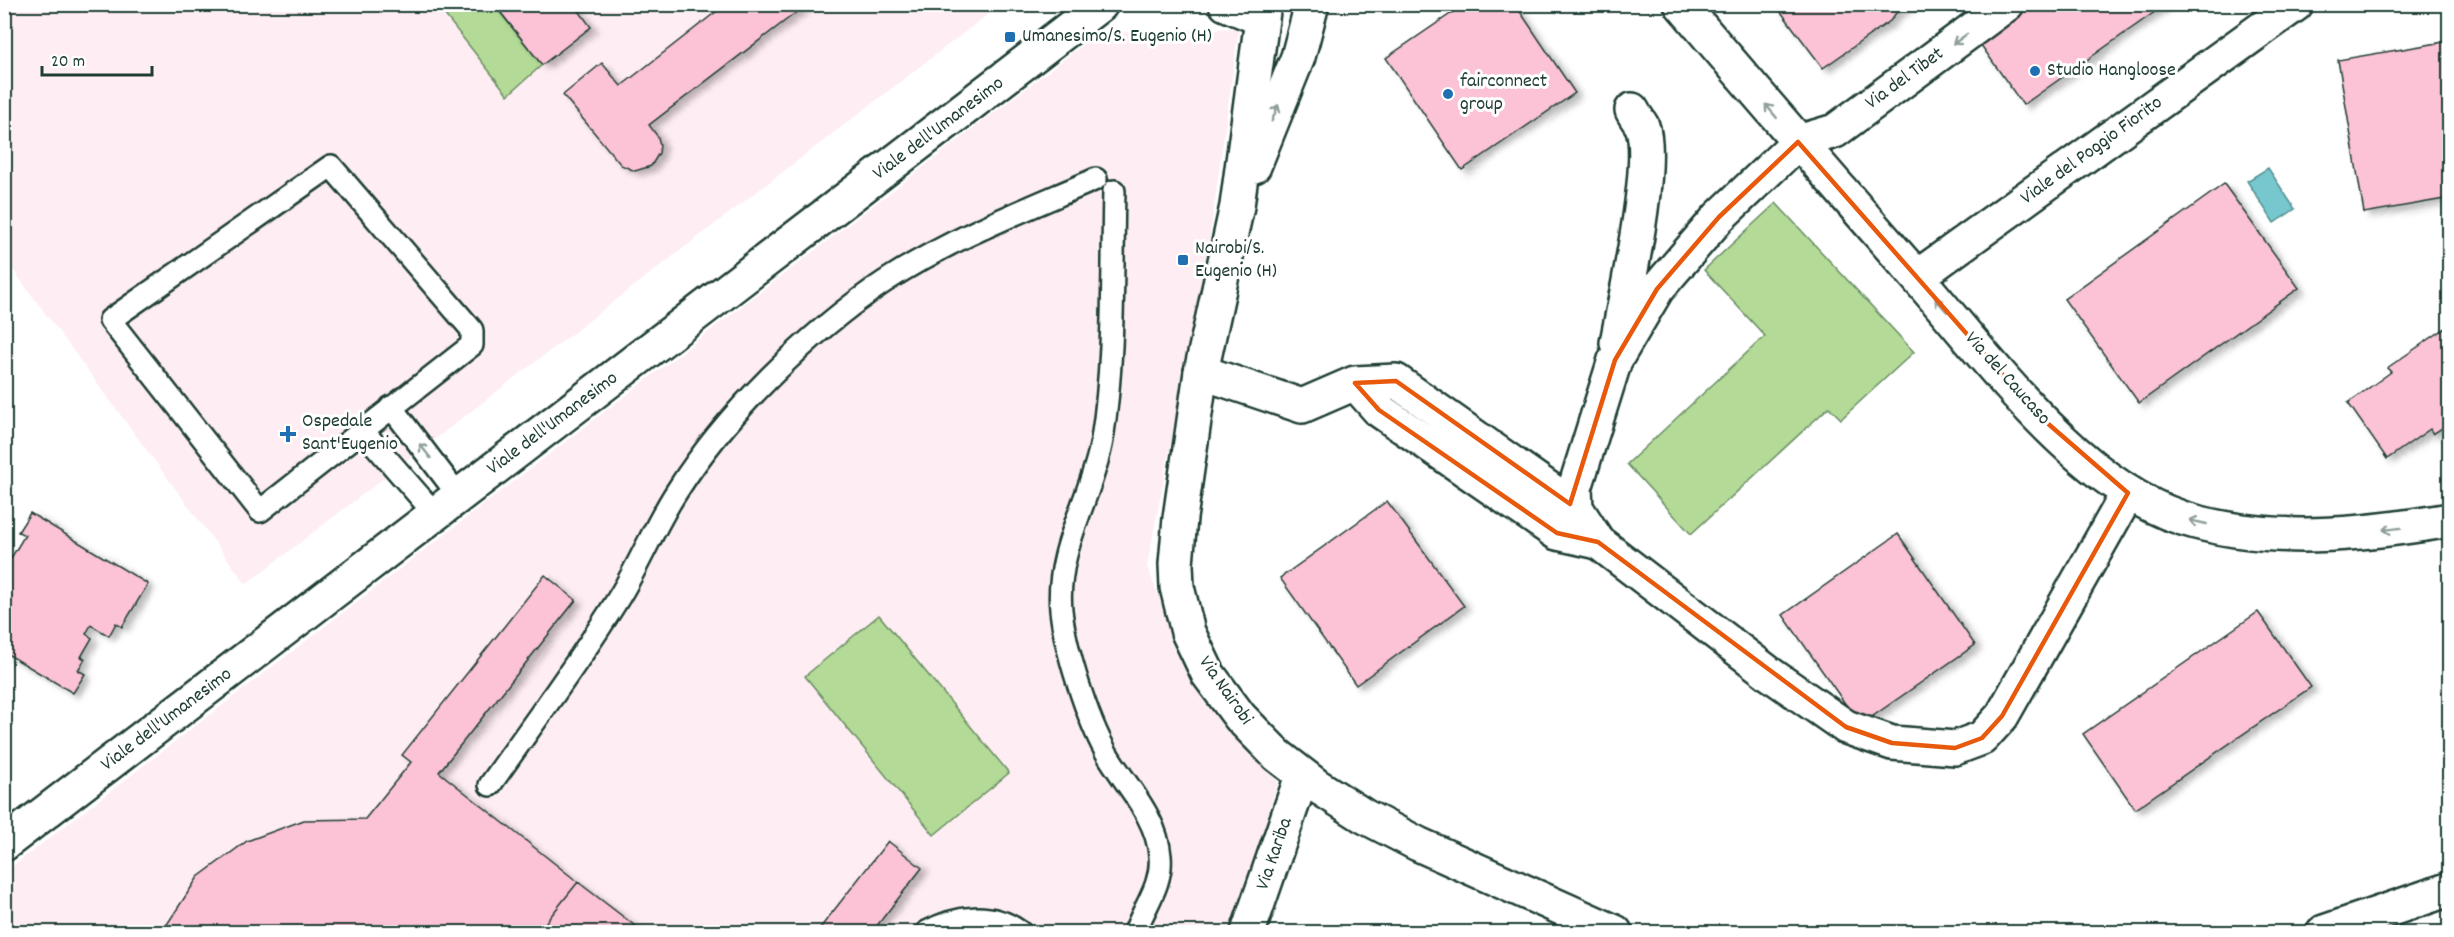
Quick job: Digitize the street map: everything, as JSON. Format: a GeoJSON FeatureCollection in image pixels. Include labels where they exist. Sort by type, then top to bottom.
{"type":"FeatureCollection","features":[{"type":"Feature","properties":{"kind":"street","name":"Viale dell'Umanesimo"},"geometry":{"type":"LineString","coordinates":[[4,844],[447,505],[1078,15],[1101,4]]}},
{"type":"Feature","properties":{"kind":"street"},"geometry":{"type":"LineString","coordinates":[[1078,15],[1116,4]]}},
{"type":"Feature","properties":{"kind":"street"},"geometry":{"type":"LineString","coordinates":[[1226,4],[1263,12],[1237,206]]}},
{"type":"Feature","properties":{"kind":"street"},"geometry":{"type":"LineString","coordinates":[[1237,206],[1298,57],[1312,4]]}},
{"type":"Feature","properties":{"kind":"street","name":"Via del Caucaso"},"geometry":{"type":"LineString","coordinates":[[1681,4],[2038,415],[2090,465],[2128,493],[2183,518],[2243,531],[2281,534],[2360,532],[2450,520]]}},
{"type":"Feature","properties":{"kind":"street","name":"Via del Tibet"},"geometry":{"type":"LineString","coordinates":[[1798,141],[1835,131],[2007,4]]}},
{"type":"Feature","properties":{"kind":"street","name":"Viale del Poggio Fiorito"},"geometry":{"type":"LineString","coordinates":[[1917,277],[2296,4]]}},
{"type":"Feature","properties":{"kind":"street"},"geometry":{"type":"LineString","coordinates":[[1576,508],[1575,488],[1615,360],[1638,224],[1646,157],[1642,127],[1632,111]]}},
{"type":"Feature","properties":{"kind":"street"},"geometry":{"type":"LineString","coordinates":[[1615,360],[1658,289],[1719,217],[1798,141]]}},
{"type":"Feature","properties":{"kind":"street","name":"Via Nairobi"},"geometry":{"type":"LineString","coordinates":[[1237,206],[1202,372],[1178,546],[1177,587],[1182,615],[1198,655],[1224,698],[1265,744],[1302,776],[1379,824],[1615,933]]}},
{"type":"Feature","properties":{"kind":"street"},"geometry":{"type":"LineString","coordinates":[[1202,372],[1302,406],[1355,383],[1396,381],[1576,508],[1598,542],[1770,674],[1846,727],[1892,743],[1955,748],[1982,738],[2002,716],[2128,493]]}},
{"type":"Feature","properties":{"kind":"street"},"geometry":{"type":"LineString","coordinates":[[1355,383],[1379,410],[1557,533],[1598,542]]}},
{"type":"Feature","properties":{"kind":"street","name":"Via Kariba"},"geometry":{"type":"LineString","coordinates":[[1248,933],[1302,776]]}},
{"type":"Feature","properties":{"kind":"street"},"geometry":{"type":"LineString","coordinates":[[2324,933],[2449,892]]}},
{"type":"Feature","properties":{"kind":"lane"},"geometry":{"type":"LineString","coordinates":[[330,166],[472,330],[472,345],[362,430],[260,511],[110,320],[330,166]]}},
{"type":"Feature","properties":{"kind":"lane"},"geometry":{"type":"LineString","coordinates":[[490,785],[602,624],[622,591],[660,517],[679,488],[713,441],[766,383],[810,340],[884,282],[966,237],[1096,178]]}},
{"type":"Feature","properties":{"kind":"lane"},"geometry":{"type":"LineString","coordinates":[[1114,191],[1107,406],[1094,475],[1075,524],[1066,556],[1061,607],[1072,664],[1097,733],[1105,751],[1151,823],[1156,837],[1160,856],[1159,872],[1150,901],[1135,933]]}},
{"type":"Feature","properties":{"kind":"lane"},"geometry":{"type":"LineString","coordinates":[[391,407],[447,505]]}},
{"type":"Feature","properties":{"kind":"lane"},"geometry":{"type":"LineString","coordinates":[[362,430],[447,505]]}},
{"type":"Feature","properties":{"kind":"lane"},"geometry":{"type":"LineString","coordinates":[[927,933],[940,925],[959,919],[984,918],[1006,924],[1020,933]]}},
{"type":"Feature","properties":{"kind":"highlighted area"},"geometry":{"type":"Polygon","coordinates":[[[1798,142],[2038,415],[2128,493],[2002,716],[1982,738],[1955,748],[1892,743],[1846,727],[1598,542],[1557,533],[1379,410],[1355,383],[1396,381],[1570,504],[1615,360],[1657,289],[1719,217],[1798,142]]]}},
{"type":"Feature","properties":{"kind":"shaded area","name":"Ospedale Sant'Eugenio"},"geometry":{"type":"Polygon","coordinates":[[[5,5],[1000,5],[246,584],[5,259],[5,5]]]}},
{"type":"Feature","properties":{"kind":"shaded area"},"geometry":{"type":"Polygon","coordinates":[[[1239,28],[1209,241],[1147,567],[1191,679],[1278,782],[1231,932],[5,932],[5,872],[1098,33],[1239,28]]]}},
{"type":"Feature","properties":{"kind":"green space"},"geometry":{"type":"Polygon","coordinates":[[[437,5],[494,5],[542,65],[508,95],[437,5]]]}},
{"type":"Feature","properties":{"kind":"green space"},"geometry":{"type":"Polygon","coordinates":[[[1776,203],[1914,352],[1841,419],[1829,407],[1691,534],[1627,464],[1765,336],[1704,270],[1776,203]]]}},
{"type":"Feature","properties":{"kind":"green space"},"geometry":{"type":"Polygon","coordinates":[[[879,615],[1009,773],[934,835],[805,676],[879,615]]]}},
{"type":"Feature","properties":{"kind":"water"},"geometry":{"type":"Polygon","coordinates":[[[2268,168],[2295,209],[2274,223],[2247,181],[2268,168]]]}},
{"type":"Feature","properties":{"kind":"building"},"geometry":{"type":"Polygon","coordinates":[[[494,4],[574,4],[591,27],[542,65],[494,4]]]}},
{"type":"Feature","properties":{"kind":"building"},"geometry":{"type":"Polygon","coordinates":[[[726,4],[807,4],[649,125],[658,137],[660,145],[659,153],[651,166],[635,171],[621,165],[563,95],[602,63],[621,86],[726,4]]]}},
{"type":"Feature","properties":{"kind":"building"},"geometry":{"type":"Polygon","coordinates":[[[1465,4],[1515,4],[1575,93],[1462,170],[1386,58],[1465,4]]]}},
{"type":"Feature","properties":{"kind":"building"},"geometry":{"type":"Polygon","coordinates":[[[1775,4],[1911,4],[1823,68],[1775,4]]]}},
{"type":"Feature","properties":{"kind":"building","name":"Studio Hangloose"},"geometry":{"type":"Polygon","coordinates":[[[2024,4],[2166,4],[2023,105],[1976,38],[2024,4]]]}},
{"type":"Feature","properties":{"kind":"building"},"geometry":{"type":"Polygon","coordinates":[[[2450,41],[2450,198],[2364,213],[2338,60],[2450,41]]]}},
{"type":"Feature","properties":{"kind":"building"},"geometry":{"type":"Polygon","coordinates":[[[2224,184],[2299,288],[2139,403],[2064,299],[2224,184]]]}},
{"type":"Feature","properties":{"kind":"building"},"geometry":{"type":"Polygon","coordinates":[[[2450,325],[2450,423],[2433,434],[2430,429],[2387,459],[2348,403],[2391,372],[2387,368],[2450,325]]]}},
{"type":"Feature","properties":{"kind":"building"},"geometry":{"type":"Polygon","coordinates":[[[1387,501],[1464,606],[1356,685],[1280,578],[1387,501]]]}},
{"type":"Feature","properties":{"kind":"building"},"geometry":{"type":"Polygon","coordinates":[[[30,513],[148,584],[122,627],[116,623],[109,636],[91,625],[86,634],[92,638],[81,657],[85,659],[78,670],[85,674],[73,693],[4,652],[4,561],[8,563],[25,535],[18,532],[30,513]]]}},
{"type":"Feature","properties":{"kind":"building"},"geometry":{"type":"Polygon","coordinates":[[[1898,534],[1975,645],[1860,725],[1783,615],[1898,534]]]}},
{"type":"Feature","properties":{"kind":"building"},"geometry":{"type":"Polygon","coordinates":[[[545,575],[576,600],[439,772],[578,882],[538,932],[162,932],[198,877],[247,841],[304,820],[365,819],[411,762],[402,755],[545,575]]]}},
{"type":"Feature","properties":{"kind":"building"},"geometry":{"type":"Polygon","coordinates":[[[2258,612],[2311,687],[2135,809],[2083,734],[2258,612]]]}},
{"type":"Feature","properties":{"kind":"building"},"geometry":{"type":"Polygon","coordinates":[[[888,841],[922,868],[872,932],[817,932],[888,841]]]}},
{"type":"Feature","properties":{"kind":"building"},"geometry":{"type":"Polygon","coordinates":[[[578,882],[643,932],[538,932],[578,882]]]}},
{"type":"Feature","properties":{"kind":"place","name":"Umanesimo/S. Eugenio (H)"},"geometry":{"type":"Point","coordinates":[1010,37]}},
{"type":"Feature","properties":{"kind":"place","name":"Studio Hangloose"},"geometry":{"type":"Point","coordinates":[2035,71]}},
{"type":"Feature","properties":{"kind":"place","name":"fairconnect group"},"geometry":{"type":"Point","coordinates":[1448,94]}},
{"type":"Feature","properties":{"kind":"place","name":"Nairobi/S. Eugenio (H)"},"geometry":{"type":"Point","coordinates":[1183,260]}},
{"type":"Feature","properties":{"kind":"place","name":"Ospedale Sant'Eugenio"},"geometry":{"type":"Point","coordinates":[288,434]}}]}
